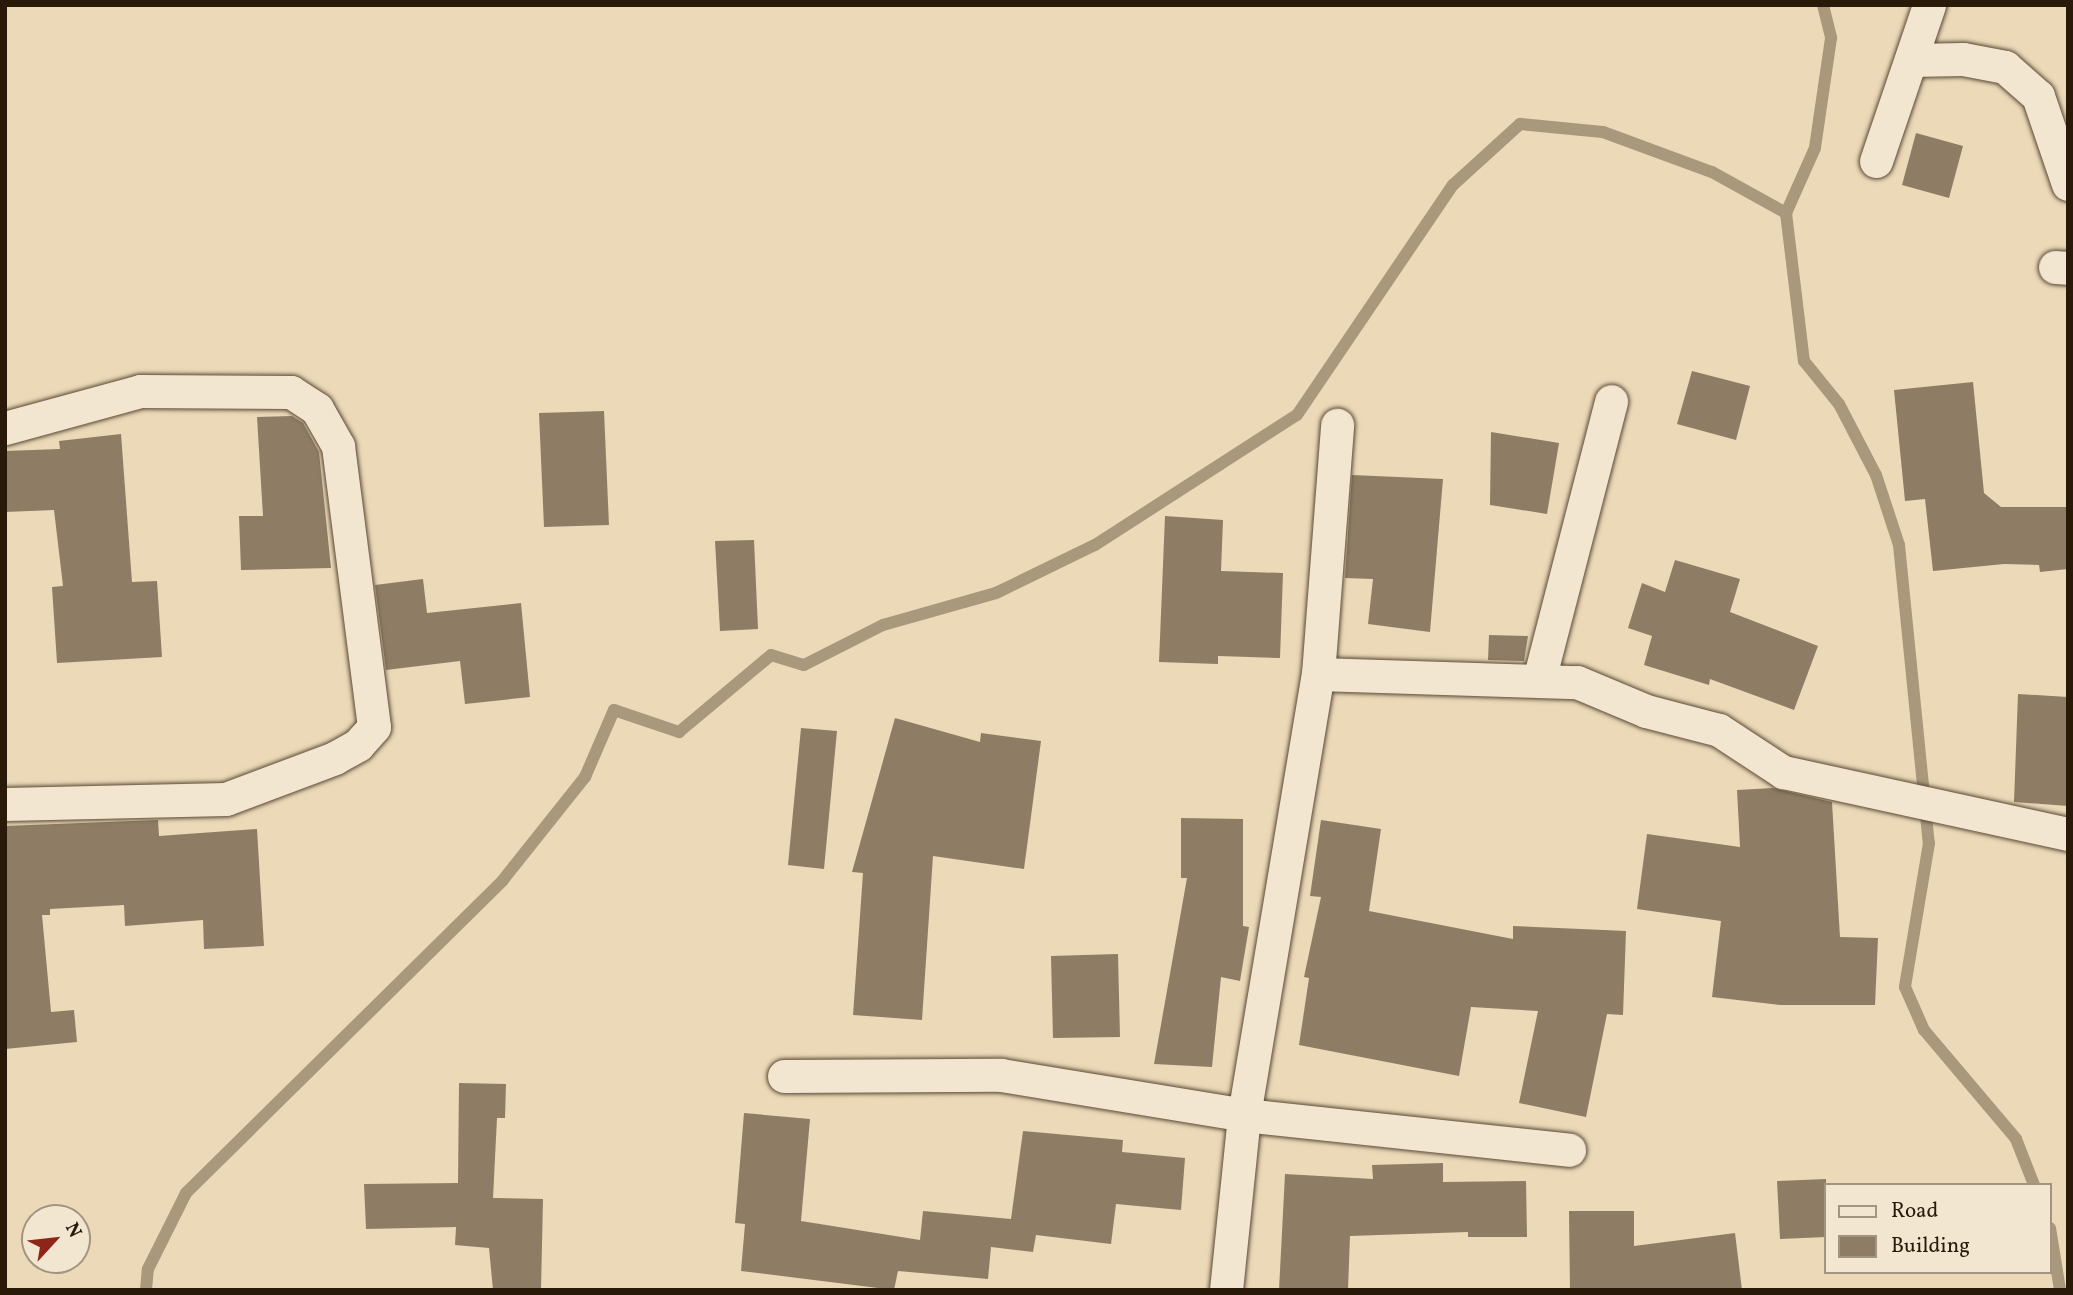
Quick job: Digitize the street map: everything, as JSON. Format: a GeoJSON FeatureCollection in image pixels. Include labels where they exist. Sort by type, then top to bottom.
{"type":"FeatureCollection","features":[{"type":"Feature","properties":{"kind":"street"},"geometry":{"type":"LineString","coordinates":[[1877,161],[1929,5]]}},
{"type":"Feature","properties":{"kind":"street"},"geometry":{"type":"LineString","coordinates":[[1911,60],[1963,59],[2005,67],[2038,96],[2068,184]]}},
{"type":"Feature","properties":{"kind":"street"},"geometry":{"type":"LineString","coordinates":[[5,428],[140,391],[291,392],[317,409],[338,446],[374,727],[358,745],[335,758],[226,799],[5,804]]}},
{"type":"Feature","properties":{"kind":"street"},"geometry":{"type":"LineString","coordinates":[[1539,680],[1611,401]]}},
{"type":"Feature","properties":{"kind":"street"},"geometry":{"type":"LineString","coordinates":[[1226,1290],[1244,1115],[1318,674],[1337,425]]}},
{"type":"Feature","properties":{"kind":"street"},"geometry":{"type":"LineString","coordinates":[[1318,674],[1577,682],[1646,711],[1719,730],[1783,772],[2068,834]]}},
{"type":"Feature","properties":{"kind":"street"},"geometry":{"type":"LineString","coordinates":[[784,1076],[1001,1075],[1244,1115],[1569,1150]]}},
{"type":"Feature","properties":{"kind":"building"},"geometry":{"type":"Polygon","coordinates":[[[1916,133],[1963,146],[1949,198],[1902,185],[1916,133]]]}},
{"type":"Feature","properties":{"kind":"building"},"geometry":{"type":"Polygon","coordinates":[[[1692,371],[1750,386],[1736,440],[1677,424],[1692,371]]]}},
{"type":"Feature","properties":{"kind":"building"},"geometry":{"type":"Polygon","coordinates":[[[1973,382],[1984,493],[2001,507],[2068,507],[2068,569],[2040,572],[2039,565],[2004,564],[1933,571],[1925,499],[1905,501],[1894,390],[1973,382]]]}},
{"type":"Feature","properties":{"kind":"building"},"geometry":{"type":"Polygon","coordinates":[[[604,411],[609,525],[544,527],[539,413],[604,411]]]}},
{"type":"Feature","properties":{"kind":"building"},"geometry":{"type":"Polygon","coordinates":[[[292,416],[303,423],[319,452],[331,568],[241,570],[239,516],[263,516],[257,417],[292,416]]]}},
{"type":"Feature","properties":{"kind":"building"},"geometry":{"type":"Polygon","coordinates":[[[1491,432],[1559,443],[1547,514],[1490,505],[1491,432]]]}},
{"type":"Feature","properties":{"kind":"building"},"geometry":{"type":"Polygon","coordinates":[[[121,434],[132,582],[157,581],[162,657],[57,663],[52,587],[63,586],[54,510],[5,512],[5,451],[60,449],[59,441],[121,434]]]}},
{"type":"Feature","properties":{"kind":"building"},"geometry":{"type":"Polygon","coordinates":[[[1352,475],[1443,479],[1430,632],[1368,624],[1373,579],[1345,578],[1352,475]]]}},
{"type":"Feature","properties":{"kind":"building"},"geometry":{"type":"Polygon","coordinates":[[[1165,516],[1223,520],[1221,571],[1283,573],[1280,658],[1218,656],[1218,664],[1159,662],[1165,516]]]}},
{"type":"Feature","properties":{"kind":"building"},"geometry":{"type":"Polygon","coordinates":[[[754,540],[758,629],[720,631],[715,541],[754,540]]]}},
{"type":"Feature","properties":{"kind":"building"},"geometry":{"type":"Polygon","coordinates":[[[1675,560],[1740,579],[1730,612],[1818,646],[1794,710],[1710,679],[1709,685],[1644,665],[1652,636],[1628,628],[1642,583],[1665,592],[1675,560]]]}},
{"type":"Feature","properties":{"kind":"building"},"geometry":{"type":"Polygon","coordinates":[[[423,579],[427,613],[521,603],[530,697],[465,704],[460,661],[386,670],[375,585],[423,579]]]}},
{"type":"Feature","properties":{"kind":"building"},"geometry":{"type":"Polygon","coordinates":[[[1489,635],[1528,636],[1524,661],[1488,660],[1489,635]]]}},
{"type":"Feature","properties":{"kind":"building"},"geometry":{"type":"Polygon","coordinates":[[[2018,694],[2068,697],[2068,806],[2014,802],[2018,694]]]}},
{"type":"Feature","properties":{"kind":"building"},"geometry":{"type":"Polygon","coordinates":[[[895,718],[980,742],[981,733],[1041,741],[1024,869],[933,856],[922,1020],[853,1015],[863,873],[852,872],[895,718]]]}},
{"type":"Feature","properties":{"kind":"building"},"geometry":{"type":"Polygon","coordinates":[[[801,728],[837,731],[824,869],[788,865],[801,728]]]}},
{"type":"Feature","properties":{"kind":"building"},"geometry":{"type":"Polygon","coordinates":[[[1773,788],[1832,802],[1840,937],[1878,938],[1875,1005],[1780,1005],[1712,997],[1721,921],[1637,909],[1647,834],[1740,847],[1737,790],[1773,788]]]}},
{"type":"Feature","properties":{"kind":"building"},"geometry":{"type":"Polygon","coordinates":[[[1181,818],[1243,819],[1243,926],[1249,927],[1240,981],[1221,977],[1212,1067],[1154,1064],[1187,878],[1181,878],[1181,818]]]}},
{"type":"Feature","properties":{"kind":"building"},"geometry":{"type":"Polygon","coordinates":[[[158,820],[159,836],[257,829],[264,946],[204,949],[203,920],[125,926],[124,905],[50,909],[50,915],[42,915],[51,1012],[74,1010],[77,1042],[5,1049],[5,826],[158,820]]]}},
{"type":"Feature","properties":{"kind":"building"},"geometry":{"type":"Polygon","coordinates":[[[1321,820],[1381,829],[1369,911],[1513,939],[1513,926],[1626,931],[1623,1015],[1607,1014],[1586,1117],[1519,1103],[1538,1011],[1471,1007],[1459,1076],[1299,1045],[1309,978],[1304,977],[1321,897],[1310,896],[1321,820]]]}},
{"type":"Feature","properties":{"kind":"building"},"geometry":{"type":"Polygon","coordinates":[[[1118,954],[1120,1037],[1053,1038],[1051,956],[1118,954]]]}},
{"type":"Feature","properties":{"kind":"building"},"geometry":{"type":"Polygon","coordinates":[[[459,1083],[506,1084],[505,1118],[497,1118],[493,1198],[543,1199],[541,1290],[493,1290],[489,1248],[455,1245],[456,1227],[366,1229],[364,1184],[458,1183],[459,1083]]]}},
{"type":"Feature","properties":{"kind":"building"},"geometry":{"type":"Polygon","coordinates":[[[744,1113],[810,1119],[801,1221],[920,1240],[923,1211],[1011,1219],[1023,1131],[1123,1140],[1122,1152],[1185,1158],[1181,1210],[1116,1204],[1111,1244],[1036,1235],[1033,1252],[991,1247],[988,1279],[898,1271],[894,1290],[741,1271],[745,1224],[735,1223],[744,1113]]]}},
{"type":"Feature","properties":{"kind":"building"},"geometry":{"type":"Polygon","coordinates":[[[1443,1163],[1443,1182],[1526,1181],[1527,1237],[1468,1237],[1468,1232],[1350,1236],[1348,1290],[1279,1290],[1285,1174],[1373,1179],[1372,1165],[1443,1163]]]}},
{"type":"Feature","properties":{"kind":"building"},"geometry":{"type":"Polygon","coordinates":[[[1826,1179],[1825,1237],[1780,1239],[1777,1181],[1826,1179]]]}},
{"type":"Feature","properties":{"kind":"building"},"geometry":{"type":"Polygon","coordinates":[[[1569,1211],[1634,1211],[1634,1246],[1735,1233],[1742,1290],[1570,1290],[1569,1211]]]}},
{"type":"Feature","properties":{"kind":"waterway"},"geometry":{"type":"LineString","coordinates":[[1823,5],[1831,38],[1815,148],[1786,213],[1804,361],[1839,404],[1876,475],[1899,545],[1929,843],[1905,987],[1924,1030],[2016,1139],[2033,1183]]}},
{"type":"Feature","properties":{"kind":"waterway"},"geometry":{"type":"LineString","coordinates":[[146,1290],[148,1269],[186,1193],[503,880],[585,777],[614,710],[679,732],[771,655],[804,665],[883,625],[996,593],[1095,545],[1297,415],[1453,185],[1520,124],[1603,132],[1712,172],[1786,213]]}},
{"type":"Feature","properties":{"kind":"waterway"},"geometry":{"type":"LineString","coordinates":[[2052,1240],[2060,1290]]}}]}
